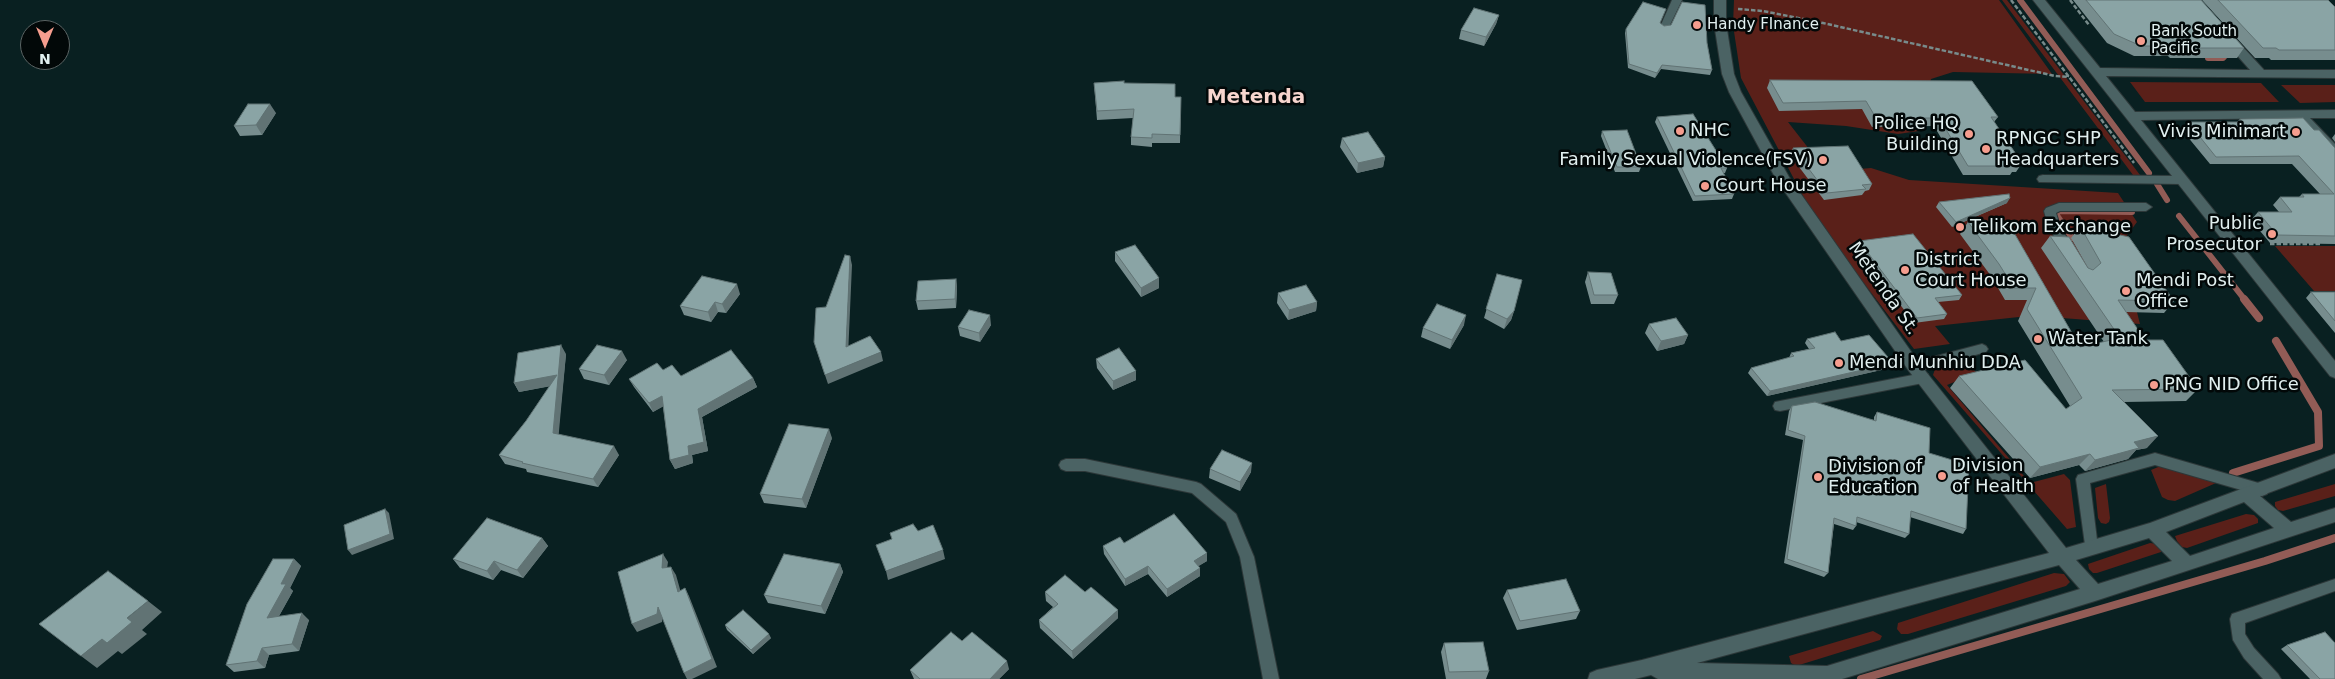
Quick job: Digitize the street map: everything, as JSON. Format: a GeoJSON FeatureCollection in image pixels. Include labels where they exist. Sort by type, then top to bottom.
{"type":"FeatureCollection","features":[{"type":"Feature","properties":{"kind":"street"},"geometry":{"type":"LineString","coordinates":[[2039,0],[2335,372]]}},
{"type":"Feature","properties":{"kind":"street","name":"Metenda St."},"geometry":{"type":"LineString","coordinates":[[1720,4],[1728,74],[1735,92],[1783,179],[1919,372],[2062,558],[2095,593]]}},
{"type":"Feature","properties":{"kind":"street"},"geometry":{"type":"LineString","coordinates":[[2220,29],[2260,73]]}},
{"type":"Feature","properties":{"kind":"street"},"geometry":{"type":"LineString","coordinates":[[2098,72],[2335,74]]}},
{"type":"Feature","properties":{"kind":"street"},"geometry":{"type":"LineString","coordinates":[[2300,114],[2335,152]]}},
{"type":"Feature","properties":{"kind":"street"},"geometry":{"type":"LineString","coordinates":[[2132,116],[2335,114]]}},
{"type":"Feature","properties":{"kind":"street"},"geometry":{"type":"LineString","coordinates":[[1596,679],[1642,669],[2062,558],[2152,530],[2335,460]]}},
{"type":"Feature","properties":{"kind":"street"},"geometry":{"type":"LineString","coordinates":[[2255,492],[2288,530]]}},
{"type":"Feature","properties":{"kind":"street"},"geometry":{"type":"LineString","coordinates":[[1642,669],[1827,675],[2187,564],[2335,514]]}},
{"type":"Feature","properties":{"kind":"street"},"geometry":{"type":"LineString","coordinates":[[2152,530],[2187,564]]}},
{"type":"Feature","properties":{"kind":"lane"},"geometry":{"type":"LineString","coordinates":[[1665,27],[1677,0]]}},
{"type":"Feature","properties":{"kind":"lane"},"geometry":{"type":"LineString","coordinates":[[2043,179],[2182,180]]}},
{"type":"Feature","properties":{"kind":"lane"},"geometry":{"type":"LineString","coordinates":[[2074,259],[2054,226],[2050,210],[2059,207],[2146,207]]}},
{"type":"Feature","properties":{"kind":"lane"},"geometry":{"type":"LineString","coordinates":[[1780,406],[1919,372],[1982,349]]}},
{"type":"Feature","properties":{"kind":"lane"},"geometry":{"type":"LineString","coordinates":[[2091,548],[2083,479],[2155,460],[2255,492]]}},
{"type":"Feature","properties":{"kind":"lane"},"geometry":{"type":"LineString","coordinates":[[1066,465],[1085,465],[1196,488],[1231,518],[1247,557],[1271,679]]}},
{"type":"Feature","properties":{"kind":"lane"},"geometry":{"type":"LineString","coordinates":[[2273,679],[2249,653],[2238,635],[2237,619],[2335,585]]}},
{"type":"Feature","properties":{"kind":"path"},"geometry":{"type":"LineString","coordinates":[[2011,0],[2138,169]]}},
{"type":"Feature","properties":{"kind":"path"},"geometry":{"type":"LineString","coordinates":[[2070,0],[2089,25]]}},
{"type":"Feature","properties":{"kind":"path"},"geometry":{"type":"LineString","coordinates":[[1720,4],[1763,11],[1983,58],[2055,76],[2069,77]]}},
{"type":"Feature","properties":{"kind":"path"},"geometry":{"type":"LineString","coordinates":[[2268,239],[2287,239]]}},
{"type":"Feature","properties":{"kind":"path"},"geometry":{"type":"LineString","coordinates":[[2270,244],[2326,244]]}},
{"type":"Feature","properties":{"kind":"shaded area"},"geometry":{"type":"Polygon","coordinates":[[[1734,0],[1999,0],[2052,74],[1953,72],[1931,79],[1919,131],[1898,134],[1846,126],[1788,122],[1827,172],[1871,168],[1909,180],[2118,193],[2137,222],[2120,245],[2140,324],[2062,318],[2047,314],[1935,326],[1950,344],[1914,349],[1815,219],[1741,78],[1733,25],[1734,0]]]}},
{"type":"Feature","properties":{"kind":"shaded area"},"geometry":{"type":"Polygon","coordinates":[[[2002,0],[2007,0],[2140,175],[2133,175],[2002,0]]]}},
{"type":"Feature","properties":{"kind":"shaded area"},"geometry":{"type":"Polygon","coordinates":[[[2130,82],[2261,83],[2279,102],[2145,102],[2130,82]]]}},
{"type":"Feature","properties":{"kind":"shaded area"},"geometry":{"type":"Polygon","coordinates":[[[2281,85],[2335,85],[2335,102],[2300,103],[2281,85]]]}},
{"type":"Feature","properties":{"kind":"shaded area"},"geometry":{"type":"Polygon","coordinates":[[[2275,246],[2335,246],[2335,291],[2314,291],[2275,246]]]}},
{"type":"Feature","properties":{"kind":"shaded area"},"geometry":{"type":"Polygon","coordinates":[[[1936,366],[1970,366],[1977,373],[1947,385],[2030,483],[2064,474],[2070,480],[2076,527],[2067,529],[1933,375],[1936,366]]]}},
{"type":"Feature","properties":{"kind":"shaded area"},"geometry":{"type":"Polygon","coordinates":[[[2163,465],[2214,480],[2216,483],[2175,501],[2168,500],[2162,497],[2151,470],[2163,465]]]}},
{"type":"Feature","properties":{"kind":"shaded area"},"geometry":{"type":"Polygon","coordinates":[[[2106,484],[2110,518],[2106,524],[2101,523],[2098,518],[2095,488],[2106,484]]]}},
{"type":"Feature","properties":{"kind":"shaded area"},"geometry":{"type":"Polygon","coordinates":[[[2335,484],[2335,496],[2283,511],[2278,510],[2275,506],[2275,502],[2335,484]]]}},
{"type":"Feature","properties":{"kind":"shaded area"},"geometry":{"type":"Polygon","coordinates":[[[2246,514],[2254,515],[2258,519],[2258,523],[2187,548],[2182,547],[2175,536],[2246,514]]]}},
{"type":"Feature","properties":{"kind":"shaded area"},"geometry":{"type":"Polygon","coordinates":[[[2150,543],[2157,544],[2161,548],[2161,552],[2097,573],[2093,573],[2089,569],[2088,564],[2150,543]]]}},
{"type":"Feature","properties":{"kind":"shaded area"},"geometry":{"type":"Polygon","coordinates":[[[2054,573],[2064,574],[2070,582],[2066,586],[1908,634],[1901,634],[1897,629],[1898,623],[2054,573]]]}},
{"type":"Feature","properties":{"kind":"shaded area"},"geometry":{"type":"Polygon","coordinates":[[[1873,631],[1882,636],[1880,640],[1796,666],[1791,663],[1789,656],[1873,631]]]}},
{"type":"Feature","properties":{"kind":"building"},"geometry":{"type":"Polygon","coordinates":[[[2086,0],[2201,0],[2244,48],[2141,46],[2114,34],[2086,0]]]}},
{"type":"Feature","properties":{"kind":"building"},"geometry":{"type":"Polygon","coordinates":[[[2218,0],[2328,0],[2335,7],[2335,50],[2279,50],[2276,48],[2263,48],[2218,0]]]}},
{"type":"Feature","properties":{"kind":"building"},"geometry":{"type":"Polygon","coordinates":[[[1643,2],[1666,9],[1660,23],[1664,26],[1671,25],[1682,2],[1705,5],[1707,43],[1712,70],[1662,65],[1657,73],[1629,64],[1626,29],[1643,2]]]}},
{"type":"Feature","properties":{"kind":"building"},"geometry":{"type":"Polygon","coordinates":[[[1474,8],[1499,15],[1486,37],[1461,30],[1474,8]]]}},
{"type":"Feature","properties":{"kind":"building"},"geometry":{"type":"Polygon","coordinates":[[[1770,80],[1972,81],[1998,117],[1991,117],[2022,163],[2013,163],[2015,166],[1968,166],[1939,118],[1876,118],[1866,101],[1783,103],[1770,80]]]}},
{"type":"Feature","properties":{"kind":"building"},"geometry":{"type":"Polygon","coordinates":[[[1124,81],[1124,83],[1175,84],[1175,97],[1181,97],[1180,135],[1152,134],[1152,138],[1131,137],[1134,109],[1097,111],[1094,83],[1124,81]]]}},
{"type":"Feature","properties":{"kind":"building"},"geometry":{"type":"Polygon","coordinates":[[[248,104],[270,104],[256,125],[234,126],[248,104]]]}},
{"type":"Feature","properties":{"kind":"building"},"geometry":{"type":"Polygon","coordinates":[[[1693,114],[1727,168],[1721,168],[1734,194],[1695,196],[1657,117],[1693,114]]]}},
{"type":"Feature","properties":{"kind":"building"},"geometry":{"type":"Polygon","coordinates":[[[2303,118],[2314,130],[2319,130],[2335,148],[2335,236],[2277,235],[2258,212],[2292,212],[2280,197],[2304,197],[2302,194],[2334,194],[2299,156],[2216,157],[2188,122],[2242,122],[2240,119],[2303,118]]]}},
{"type":"Feature","properties":{"kind":"building"},"geometry":{"type":"Polygon","coordinates":[[[1627,130],[1641,167],[1617,167],[1602,131],[1627,130]]]}},
{"type":"Feature","properties":{"kind":"building"},"geometry":{"type":"Polygon","coordinates":[[[1368,132],[1385,157],[1358,163],[1342,138],[1368,132]]]}},
{"type":"Feature","properties":{"kind":"building"},"geometry":{"type":"Polygon","coordinates":[[[1848,146],[1872,184],[1862,185],[1866,189],[1827,193],[1793,148],[1848,146]]]}},
{"type":"Feature","properties":{"kind":"building"},"geometry":{"type":"Polygon","coordinates":[[[2009,194],[2010,198],[1956,222],[1939,202],[2009,194]]]}},
{"type":"Feature","properties":{"kind":"building"},"geometry":{"type":"Polygon","coordinates":[[[1968,222],[2009,224],[2080,347],[2120,338],[2050,236],[2069,237],[2088,268],[2093,270],[2101,263],[2080,226],[2129,237],[2174,301],[2118,300],[2145,340],[2163,340],[2198,389],[2112,390],[2158,436],[2134,442],[2139,448],[2095,460],[2090,454],[2040,467],[1959,376],[2025,360],[2066,409],[2082,398],[2027,309],[2036,288],[2014,288],[1968,222]]]}},
{"type":"Feature","properties":{"kind":"building"},"geometry":{"type":"Polygon","coordinates":[[[1913,234],[1962,295],[1935,298],[1947,314],[1917,318],[1859,241],[1913,234]]]}},
{"type":"Feature","properties":{"kind":"building"},"geometry":{"type":"Polygon","coordinates":[[[1135,245],[1159,278],[1141,288],[1115,252],[1135,245]]]}},
{"type":"Feature","properties":{"kind":"building"},"geometry":{"type":"Polygon","coordinates":[[[845,255],[850,256],[846,347],[870,336],[881,352],[825,375],[814,342],[816,308],[826,307],[845,255]]]}},
{"type":"Feature","properties":{"kind":"building"},"geometry":{"type":"Polygon","coordinates":[[[1588,272],[1611,273],[1618,295],[1594,295],[1588,272]]]}},
{"type":"Feature","properties":{"kind":"building"},"geometry":{"type":"Polygon","coordinates":[[[1497,274],[1522,280],[1514,311],[1507,319],[1486,309],[1497,274]]]}},
{"type":"Feature","properties":{"kind":"building"},"geometry":{"type":"Polygon","coordinates":[[[702,276],[737,284],[722,304],[715,302],[708,312],[680,306],[702,276]]]}},
{"type":"Feature","properties":{"kind":"building"},"geometry":{"type":"Polygon","coordinates":[[[956,279],[955,299],[916,301],[918,281],[956,279]]]}},
{"type":"Feature","properties":{"kind":"building"},"geometry":{"type":"Polygon","coordinates":[[[1306,285],[1317,302],[1289,310],[1278,293],[1306,285]]]}},
{"type":"Feature","properties":{"kind":"building"},"geometry":{"type":"Polygon","coordinates":[[[2311,292],[2335,292],[2335,321],[2311,292]]]}},
{"type":"Feature","properties":{"kind":"building"},"geometry":{"type":"Polygon","coordinates":[[[1437,304],[1466,315],[1452,340],[1423,328],[1437,304]]]}},
{"type":"Feature","properties":{"kind":"building"},"geometry":{"type":"Polygon","coordinates":[[[969,310],[990,315],[979,333],[958,327],[969,310]]]}},
{"type":"Feature","properties":{"kind":"building"},"geometry":{"type":"Polygon","coordinates":[[[1676,318],[1688,335],[1661,341],[1649,324],[1676,318]]]}},
{"type":"Feature","properties":{"kind":"building","name":"Mendi Munhiu DDA"},"geometry":{"type":"Polygon","coordinates":[[[1835,332],[1841,341],[1869,335],[1893,363],[1770,391],[1751,368],[1794,356],[1791,353],[1815,348],[1807,339],[1835,332]]]}},
{"type":"Feature","properties":{"kind":"building"},"geometry":{"type":"Polygon","coordinates":[[[561,345],[553,433],[614,446],[593,479],[522,463],[499,455],[526,421],[557,375],[514,383],[518,353],[561,345]]]}},
{"type":"Feature","properties":{"kind":"building"},"geometry":{"type":"Polygon","coordinates":[[[597,345],[622,351],[604,375],[579,369],[597,345]]]}},
{"type":"Feature","properties":{"kind":"building"},"geometry":{"type":"Polygon","coordinates":[[[1119,348],[1136,371],[1113,381],[1096,359],[1119,348]]]}},
{"type":"Feature","properties":{"kind":"building"},"geometry":{"type":"Polygon","coordinates":[[[731,350],[753,378],[698,409],[704,442],[688,446],[689,455],[670,460],[662,396],[649,403],[629,379],[657,363],[663,370],[672,365],[681,376],[731,350]]]}},
{"type":"Feature","properties":{"kind":"building"},"geometry":{"type":"Polygon","coordinates":[[[1815,402],[1876,421],[1877,412],[1930,428],[1929,453],[1969,465],[1966,529],[1911,511],[1909,534],[1857,517],[1856,526],[1834,518],[1828,573],[1787,559],[1805,436],[1788,430],[1792,406],[1815,402]]]}},
{"type":"Feature","properties":{"kind":"building"},"geometry":{"type":"Polygon","coordinates":[[[789,424],[829,429],[802,499],[760,494],[789,424]]]}},
{"type":"Feature","properties":{"kind":"building"},"geometry":{"type":"Polygon","coordinates":[[[1222,450],[1252,463],[1240,482],[1210,469],[1222,450]]]}},
{"type":"Feature","properties":{"kind":"building"},"geometry":{"type":"Polygon","coordinates":[[[385,509],[390,534],[348,550],[344,525],[385,509]]]}},
{"type":"Feature","properties":{"kind":"building"},"geometry":{"type":"Polygon","coordinates":[[[1174,514],[1207,553],[1194,561],[1200,568],[1167,589],[1148,566],[1125,579],[1103,546],[1120,537],[1124,543],[1174,514]]]}},
{"type":"Feature","properties":{"kind":"building"},"geometry":{"type":"Polygon","coordinates":[[[487,518],[542,538],[517,570],[494,561],[487,571],[453,559],[487,518]]]}},
{"type":"Feature","properties":{"kind":"building"},"geometry":{"type":"Polygon","coordinates":[[[913,524],[918,531],[933,525],[943,550],[886,571],[876,545],[892,539],[890,533],[913,524]]]}},
{"type":"Feature","properties":{"kind":"building"},"geometry":{"type":"Polygon","coordinates":[[[663,554],[662,568],[671,567],[678,592],[685,588],[712,659],[684,673],[658,607],[657,614],[632,624],[618,572],[663,554]]]}},
{"type":"Feature","properties":{"kind":"building"},"geometry":{"type":"Polygon","coordinates":[[[784,554],[840,564],[821,606],[764,595],[784,554]]]}},
{"type":"Feature","properties":{"kind":"building"},"geometry":{"type":"Polygon","coordinates":[[[273,559],[294,559],[281,584],[286,584],[267,618],[302,613],[292,644],[262,648],[257,661],[226,665],[247,604],[273,559]]]}},
{"type":"Feature","properties":{"kind":"building"},"geometry":{"type":"Polygon","coordinates":[[[108,571],[148,601],[127,618],[132,622],[107,643],[102,639],[81,656],[39,624],[108,571]]]}},
{"type":"Feature","properties":{"kind":"building"},"geometry":{"type":"Polygon","coordinates":[[[1065,575],[1085,592],[1091,587],[1118,610],[1072,651],[1039,620],[1058,604],[1045,592],[1065,575]]]}},
{"type":"Feature","properties":{"kind":"building"},"geometry":{"type":"Polygon","coordinates":[[[1566,579],[1580,611],[1520,621],[1507,590],[1566,579]]]}},
{"type":"Feature","properties":{"kind":"building"},"geometry":{"type":"Polygon","coordinates":[[[743,610],[769,634],[751,650],[725,625],[743,610]]]}},
{"type":"Feature","properties":{"kind":"building"},"geometry":{"type":"Polygon","coordinates":[[[951,632],[962,641],[972,632],[1007,661],[990,679],[920,679],[910,670],[951,632]]]}},
{"type":"Feature","properties":{"kind":"building"},"geometry":{"type":"Polygon","coordinates":[[[2325,632],[2335,643],[2335,679],[2320,679],[2287,645],[2325,632]]]}},
{"type":"Feature","properties":{"kind":"building"},"geometry":{"type":"Polygon","coordinates":[[[1483,642],[1489,671],[1449,672],[1444,643],[1483,642]]]}},
{"type":"Feature","properties":{"kind":"waterway"},"geometry":{"type":"LineString","coordinates":[[2020,0],[2149,173]]}},
{"type":"Feature","properties":{"kind":"waterway"},"geometry":{"type":"LineString","coordinates":[[2208,58],[2223,58],[2230,50]]}},
{"type":"Feature","properties":{"kind":"waterway"},"geometry":{"type":"LineString","coordinates":[[2157,184],[2167,200]]}},
{"type":"Feature","properties":{"kind":"waterway"},"geometry":{"type":"LineString","coordinates":[[2072,238],[2056,214],[2058,211],[2132,212]]}},
{"type":"Feature","properties":{"kind":"waterway"},"geometry":{"type":"LineString","coordinates":[[2179,216],[2245,300]]}},
{"type":"Feature","properties":{"kind":"waterway"},"geometry":{"type":"LineString","coordinates":[[2244,299],[2259,318]]}},
{"type":"Feature","properties":{"kind":"waterway"},"geometry":{"type":"LineString","coordinates":[[2233,473],[2319,446],[2318,412],[2276,341]]}},
{"type":"Feature","properties":{"kind":"waterway"},"geometry":{"type":"LineString","coordinates":[[1861,679],[2265,561],[2335,538]]}},
{"type":"Feature","properties":{"kind":"place","name":"Handy FInance"},"geometry":{"type":"Point","coordinates":[1697,25]}},
{"type":"Feature","properties":{"kind":"place","name":"Bank South Pacific"},"geometry":{"type":"Point","coordinates":[2141,41]}},
{"type":"Feature","properties":{"kind":"place","name":"NHC"},"geometry":{"type":"Point","coordinates":[1680,131]}},
{"type":"Feature","properties":{"kind":"place","name":"Vivis Minimart"},"geometry":{"type":"Point","coordinates":[2296,132]}},
{"type":"Feature","properties":{"kind":"place","name":"Police HQ Building"},"geometry":{"type":"Point","coordinates":[1969,134]}},
{"type":"Feature","properties":{"kind":"place","name":"RPNGC SHP Headquarters"},"geometry":{"type":"Point","coordinates":[1986,149]}},
{"type":"Feature","properties":{"kind":"place","name":"Family Sexual Violence(FSV)"},"geometry":{"type":"Point","coordinates":[1823,160]}},
{"type":"Feature","properties":{"kind":"place","name":"Court House"},"geometry":{"type":"Point","coordinates":[1705,186]}},
{"type":"Feature","properties":{"kind":"place","name":"Telikom Exchange"},"geometry":{"type":"Point","coordinates":[1960,227]}},
{"type":"Feature","properties":{"kind":"place","name":"Public Prosecutor"},"geometry":{"type":"Point","coordinates":[2272,234]}},
{"type":"Feature","properties":{"kind":"place","name":"District Court House"},"geometry":{"type":"Point","coordinates":[1905,270]}},
{"type":"Feature","properties":{"kind":"place","name":"Mendi Post Office"},"geometry":{"type":"Point","coordinates":[2126,291]}},
{"type":"Feature","properties":{"kind":"place","name":"Water Tank"},"geometry":{"type":"Point","coordinates":[2038,339]}},
{"type":"Feature","properties":{"kind":"place","name":"Mendi Munhiu DDA"},"geometry":{"type":"Point","coordinates":[1839,363]}},
{"type":"Feature","properties":{"kind":"place","name":"PNG NID Office"},"geometry":{"type":"Point","coordinates":[2154,385]}},
{"type":"Feature","properties":{"kind":"place","name":"Division of Health"},"geometry":{"type":"Point","coordinates":[1942,476]}},
{"type":"Feature","properties":{"kind":"place","name":"Division of Education"},"geometry":{"type":"Point","coordinates":[1818,477]}},
{"type":"Feature","properties":{"kind":"district","name":"Metenda"},"geometry":{"type":"Point","coordinates":[1256,98]}}]}
